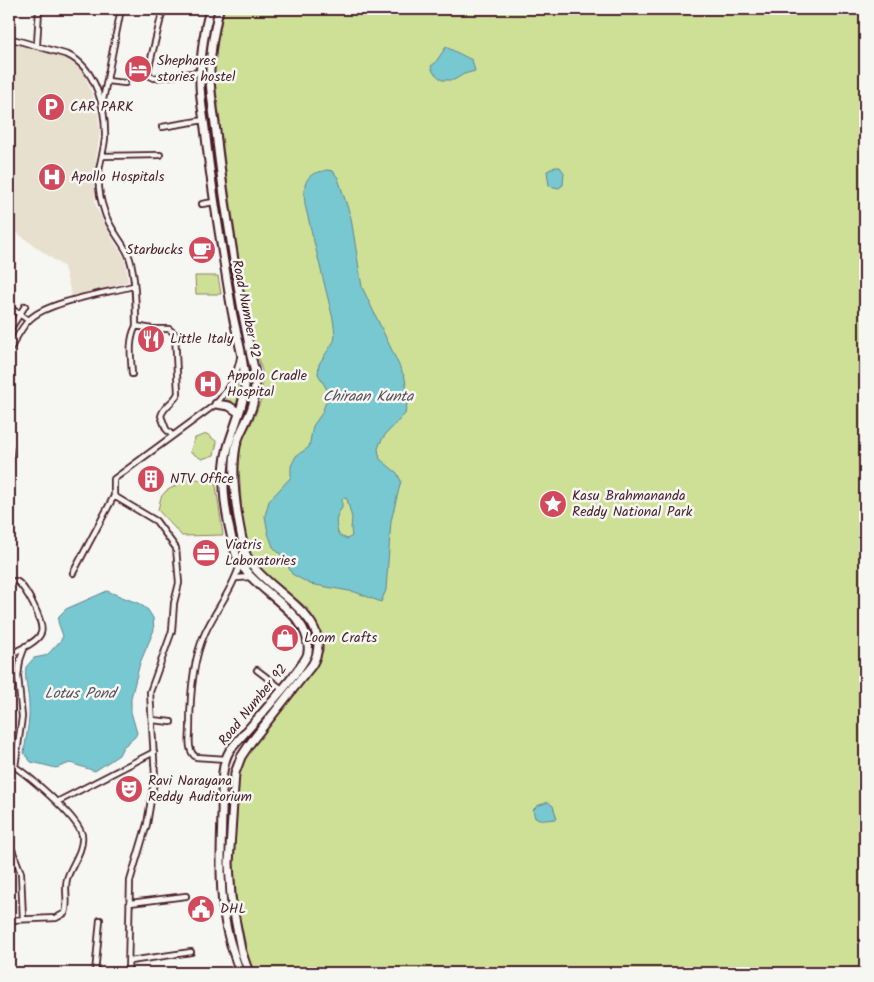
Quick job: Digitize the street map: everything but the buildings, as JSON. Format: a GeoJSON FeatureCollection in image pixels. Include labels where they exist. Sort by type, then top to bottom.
{"type":"FeatureCollection","features":[{"type":"Feature","properties":{"kind":"main road","name":"Road Number 92"},"geometry":{"type":"LineString","coordinates":[[210,9],[203,43],[200,72],[204,120],[214,202],[232,313],[244,367],[245,386],[225,464],[225,501],[235,554],[240,564],[250,577],[288,609],[300,625],[307,640],[308,654],[293,677],[230,750],[223,772],[222,897],[229,941],[240,973]]}},
{"type":"Feature","properties":{"kind":"main road","name":"Road Number 92"},"geometry":{"type":"LineString","coordinates":[[219,9],[212,44],[210,79],[222,186],[242,312],[255,376],[253,404],[236,445],[236,510],[244,550],[255,568],[302,610],[317,637],[318,648],[312,665],[241,756],[235,774],[229,863],[231,898],[239,939],[249,973]]}},
{"type":"Feature","properties":{"kind":"main road"},"geometry":{"type":"LineString","coordinates":[[212,188],[222,186]]}},
{"type":"Feature","properties":{"kind":"main road"},"geometry":{"type":"LineString","coordinates":[[216,404],[229,406],[238,412]]}},
{"type":"Feature","properties":{"kind":"main road"},"geometry":{"type":"LineString","coordinates":[[221,835],[231,836]]}},
{"type":"Feature","properties":{"kind":"main road"},"geometry":{"type":"LineString","coordinates":[[229,941],[239,939]]}},
{"type":"Feature","properties":{"kind":"street"},"geometry":{"type":"LineString","coordinates":[[37,45],[39,9]]}},
{"type":"Feature","properties":{"kind":"street"},"geometry":{"type":"LineString","coordinates":[[102,108],[121,9]]}},
{"type":"Feature","properties":{"kind":"street"},"geometry":{"type":"LineString","coordinates":[[163,9],[148,71],[150,76],[154,78],[200,72]]}},
{"type":"Feature","properties":{"kind":"street"},"geometry":{"type":"LineString","coordinates":[[9,38],[68,55],[84,65],[92,77],[102,108],[105,131],[99,177],[104,211],[131,264],[136,326],[131,335],[132,374]]}},
{"type":"Feature","properties":{"kind":"street"},"geometry":{"type":"LineString","coordinates":[[107,81],[125,83]]}},
{"type":"Feature","properties":{"kind":"street"},"geometry":{"type":"LineString","coordinates":[[162,127],[204,120]]}},
{"type":"Feature","properties":{"kind":"street"},"geometry":{"type":"LineString","coordinates":[[102,156],[160,155]]}},
{"type":"Feature","properties":{"kind":"street"},"geometry":{"type":"LineString","coordinates":[[202,204],[214,202]]}},
{"type":"Feature","properties":{"kind":"street"},"geometry":{"type":"LineString","coordinates":[[9,351],[28,320],[37,313],[51,306],[133,286]]}},
{"type":"Feature","properties":{"kind":"street"},"geometry":{"type":"LineString","coordinates":[[9,330],[25,306]]}},
{"type":"Feature","properties":{"kind":"street"},"geometry":{"type":"LineString","coordinates":[[9,307],[28,320]]}},
{"type":"Feature","properties":{"kind":"street"},"geometry":{"type":"LineString","coordinates":[[136,326],[152,329],[169,329],[175,334],[178,393],[174,400],[165,408],[161,416],[166,429],[172,435]]}},
{"type":"Feature","properties":{"kind":"street"},"geometry":{"type":"LineString","coordinates":[[74,573],[114,496],[114,479],[216,404],[233,381],[239,368],[241,355]]}},
{"type":"Feature","properties":{"kind":"street"},"geometry":{"type":"LineString","coordinates":[[9,448],[9,468]]}},
{"type":"Feature","properties":{"kind":"street"},"geometry":{"type":"LineString","coordinates":[[114,496],[156,521],[176,548],[179,583],[174,602],[172,631],[150,692],[155,776],[146,824],[130,881],[130,961],[128,973]]}},
{"type":"Feature","properties":{"kind":"street"},"geometry":{"type":"LineString","coordinates":[[226,759],[196,757],[192,754],[190,748],[190,714],[196,666],[205,633],[236,578],[240,564]]}},
{"type":"Feature","properties":{"kind":"street"},"geometry":{"type":"LineString","coordinates":[[236,578],[250,577]]}},
{"type":"Feature","properties":{"kind":"street"},"geometry":{"type":"LineString","coordinates":[[9,582],[16,581],[23,585],[42,626],[41,634],[36,640],[9,655]]}},
{"type":"Feature","properties":{"kind":"street"},"geometry":{"type":"LineString","coordinates":[[15,767],[22,717],[18,676],[20,660],[25,646]]}},
{"type":"Feature","properties":{"kind":"street"},"geometry":{"type":"LineString","coordinates":[[257,670],[282,689]]}},
{"type":"Feature","properties":{"kind":"street"},"geometry":{"type":"LineString","coordinates":[[152,720],[171,722]]}},
{"type":"Feature","properties":{"kind":"street"},"geometry":{"type":"LineString","coordinates":[[57,802],[154,752]]}},
{"type":"Feature","properties":{"kind":"street"},"geometry":{"type":"LineString","coordinates":[[9,763],[57,802],[77,825],[82,834],[80,848],[66,886],[67,909],[65,913],[56,918],[9,920]]}},
{"type":"Feature","properties":{"kind":"street"},"geometry":{"type":"LineString","coordinates":[[9,842],[22,872],[23,919]]}},
{"type":"Feature","properties":{"kind":"street"},"geometry":{"type":"LineString","coordinates":[[130,902],[186,896]]}},
{"type":"Feature","properties":{"kind":"street"},"geometry":{"type":"LineString","coordinates":[[95,973],[100,920]]}},
{"type":"Feature","properties":{"kind":"street"},"geometry":{"type":"LineString","coordinates":[[130,961],[192,952]]}},
{"type":"Feature","properties":{"kind":"shaded area","name":"Apollo Hospitals"},"geometry":{"type":"Polygon","coordinates":[[[9,40],[71,59],[82,68],[97,106],[100,132],[96,159],[95,202],[115,243],[125,258],[128,282],[72,297],[64,267],[14,231],[9,240],[9,40]]]}},
{"type":"Feature","properties":{"kind":"green space","name":"Kasu Brahmananda Reddy National Park"},"geometry":{"type":"Polygon","coordinates":[[[224,9],[865,9],[865,973],[254,973],[250,964],[237,906],[234,867],[238,774],[251,747],[318,661],[323,651],[322,639],[308,609],[260,568],[251,556],[246,542],[242,516],[239,468],[241,443],[262,397],[262,371],[250,329],[242,280],[213,64],[224,9]]]}},
{"type":"Feature","properties":{"kind":"green space"},"geometry":{"type":"Polygon","coordinates":[[[195,276],[218,276],[221,294],[196,294],[195,276]]]}},
{"type":"Feature","properties":{"kind":"green space"},"geometry":{"type":"Polygon","coordinates":[[[242,374],[240,395],[236,406],[225,401],[234,392],[242,374]]]}},
{"type":"Feature","properties":{"kind":"green space"},"geometry":{"type":"Polygon","coordinates":[[[207,434],[217,442],[214,455],[202,459],[190,452],[195,438],[207,434]]]}},
{"type":"Feature","properties":{"kind":"green space"},"geometry":{"type":"Polygon","coordinates":[[[191,477],[203,481],[215,479],[223,535],[182,536],[158,510],[161,497],[166,491],[191,477]]]}},
{"type":"Feature","properties":{"kind":"water"},"geometry":{"type":"Polygon","coordinates":[[[446,47],[472,60],[475,71],[464,74],[454,80],[442,80],[433,72],[431,66],[446,47]]]}},
{"type":"Feature","properties":{"kind":"water"},"geometry":{"type":"Polygon","coordinates":[[[560,167],[564,173],[563,185],[559,188],[549,186],[547,171],[560,167]]]}},
{"type":"Feature","properties":{"kind":"water","name":"Chiraan Kunta"},"geometry":{"type":"Polygon","coordinates":[[[327,170],[333,171],[338,178],[351,218],[362,287],[405,378],[408,399],[405,414],[385,435],[378,449],[380,459],[397,473],[401,481],[391,521],[386,590],[381,602],[355,592],[310,584],[292,574],[283,557],[273,547],[265,516],[269,501],[291,477],[291,466],[296,456],[309,447],[313,426],[322,413],[329,393],[318,374],[319,364],[334,341],[333,319],[304,196],[308,179],[315,173],[327,170]],[[344,498],[342,500],[342,508],[338,514],[336,524],[339,535],[347,539],[352,536],[352,518],[347,499],[344,498]]]}},
{"type":"Feature","properties":{"kind":"water","name":"Lotus Pond"},"geometry":{"type":"Polygon","coordinates":[[[107,591],[140,604],[148,610],[153,618],[154,630],[140,663],[131,698],[131,712],[137,733],[123,747],[119,755],[95,771],[70,763],[56,768],[31,762],[24,753],[29,712],[26,667],[34,658],[48,654],[61,640],[63,636],[58,622],[59,616],[66,609],[107,591]]]}},
{"type":"Feature","properties":{"kind":"water"},"geometry":{"type":"Polygon","coordinates":[[[548,802],[553,806],[557,819],[545,820],[535,818],[533,810],[537,806],[548,802]]]}},
{"type":"Feature","properties":{"kind":"place","name":"Shephares stories hostel"},"geometry":{"type":"Point","coordinates":[138,69]}},
{"type":"Feature","properties":{"kind":"place","name":"CAR PARK"},"geometry":{"type":"Point","coordinates":[51,107]}},
{"type":"Feature","properties":{"kind":"place","name":"Apollo Hospitals"},"geometry":{"type":"Point","coordinates":[52,177]}},
{"type":"Feature","properties":{"kind":"place","name":"Starbucks"},"geometry":{"type":"Point","coordinates":[202,250]}},
{"type":"Feature","properties":{"kind":"place","name":"Little Italy"},"geometry":{"type":"Point","coordinates":[151,339]}},
{"type":"Feature","properties":{"kind":"place","name":"Appolo Cradle Hospital"},"geometry":{"type":"Point","coordinates":[208,384]}},
{"type":"Feature","properties":{"kind":"place","name":"NTV Office"},"geometry":{"type":"Point","coordinates":[151,479]}},
{"type":"Feature","properties":{"kind":"place","name":"Kasu Brahmananda Reddy National Park"},"geometry":{"type":"Point","coordinates":[553,504]}},
{"type":"Feature","properties":{"kind":"place","name":"Viatris Laboratories"},"geometry":{"type":"Point","coordinates":[206,553]}},
{"type":"Feature","properties":{"kind":"place","name":"Loom Crafts"},"geometry":{"type":"Point","coordinates":[285,638]}},
{"type":"Feature","properties":{"kind":"place","name":"Ravi Narayana Reddy Auditorium"},"geometry":{"type":"Point","coordinates":[129,789]}},
{"type":"Feature","properties":{"kind":"place","name":"DHL"},"geometry":{"type":"Point","coordinates":[201,909]}}]}
